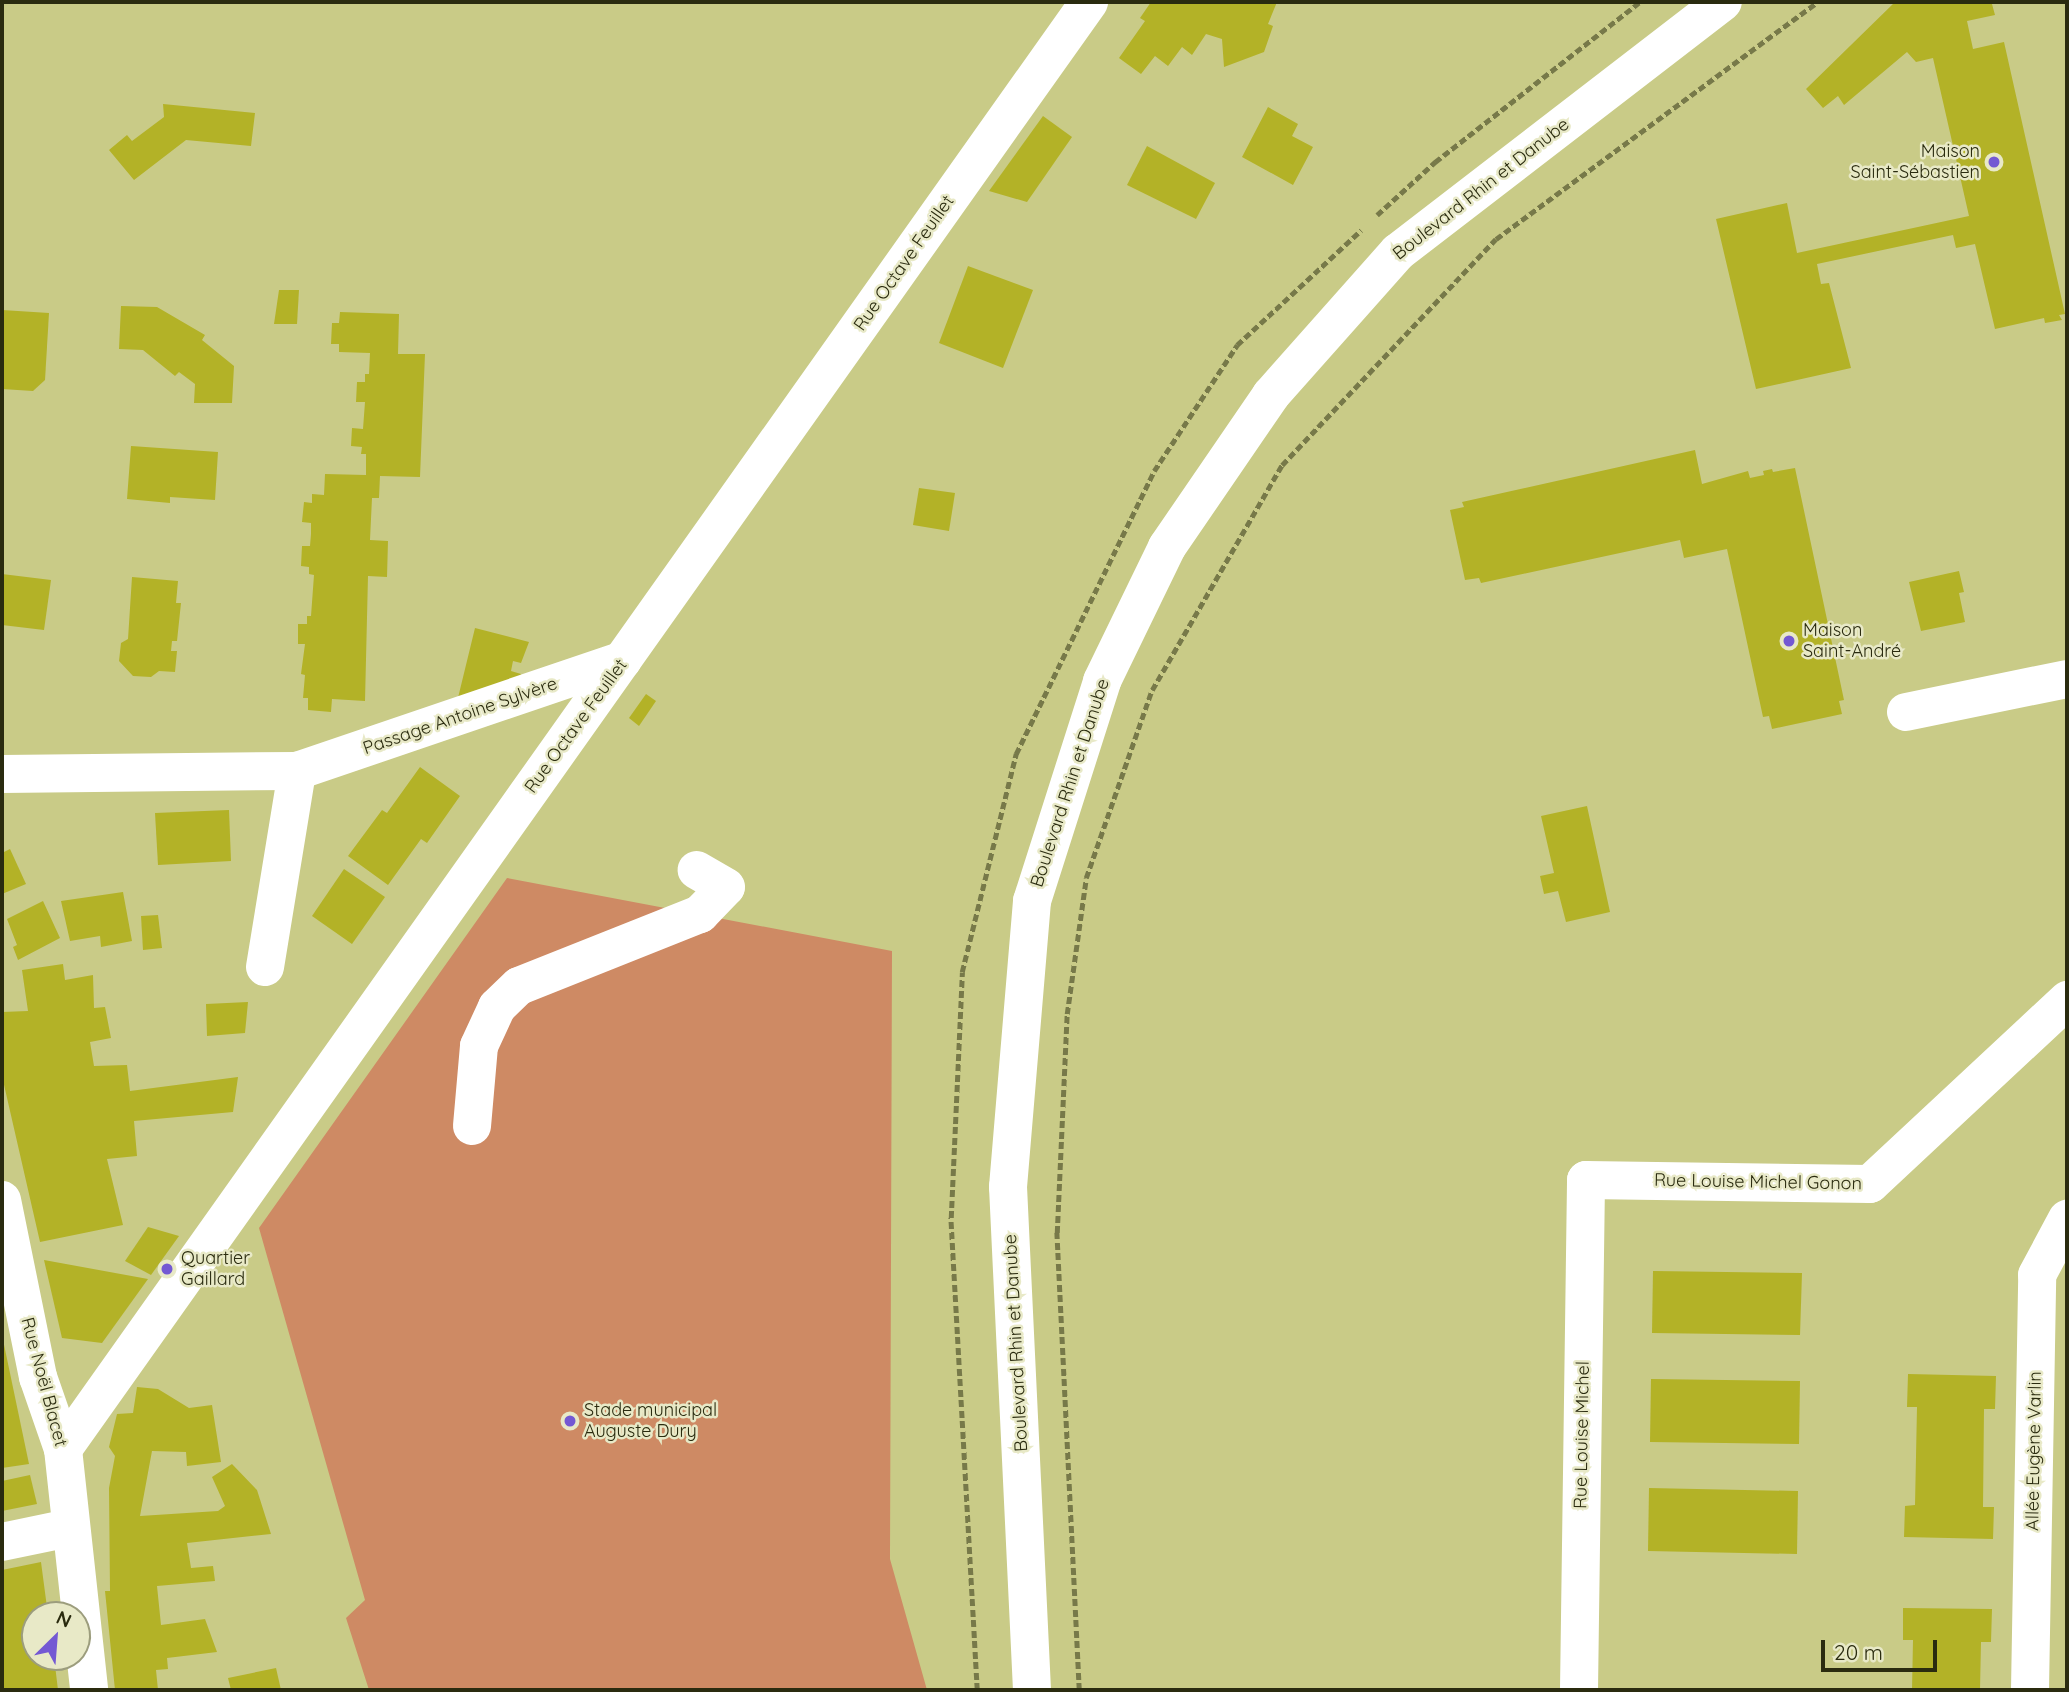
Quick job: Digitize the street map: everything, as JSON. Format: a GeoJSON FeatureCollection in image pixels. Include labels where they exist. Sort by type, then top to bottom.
{"type":"FeatureCollection","features":[{"type":"Feature","properties":{"kind":"street","name":"Rue Octave Feuillet"},"geometry":{"type":"LineString","coordinates":[[63,1449],[1088,2]]}},
{"type":"Feature","properties":{"kind":"street","name":"Boulevard Rhin et Danube"},"geometry":{"type":"LineString","coordinates":[[1032,1690],[1008,1186],[1032,901],[1102,681],[1167,547],[1263,405],[1398,252],[1723,2]]}},
{"type":"Feature","properties":{"kind":"street","name":"Passage Antoine Sylvère"},"geometry":{"type":"LineString","coordinates":[[2,774],[298,771],[623,660]]}},
{"type":"Feature","properties":{"kind":"street"},"geometry":{"type":"LineString","coordinates":[[1906,712],[2067,679]]}},
{"type":"Feature","properties":{"kind":"street"},"geometry":{"type":"LineString","coordinates":[[265,967],[298,771]]}},
{"type":"Feature","properties":{"kind":"street"},"geometry":{"type":"LineString","coordinates":[[472,1126],[479,1046],[497,1007],[519,986],[700,914],[726,887],[697,870]]}},
{"type":"Feature","properties":{"kind":"street","name":"Rue Louise Michel Gonon"},"geometry":{"type":"LineString","coordinates":[[1586,1180],[1870,1184],[2067,1000]]}},
{"type":"Feature","properties":{"kind":"street","name":"Rue Louise Michel"},"geometry":{"type":"LineString","coordinates":[[1579,1690],[1586,1180]]}},
{"type":"Feature","properties":{"kind":"street","name":"Rue Noël Blacet"},"geometry":{"type":"LineString","coordinates":[[2,1200],[38,1377],[63,1449],[69,1528],[89,1690]]}},
{"type":"Feature","properties":{"kind":"street","name":"Allée Eugène Varlin"},"geometry":{"type":"LineString","coordinates":[[2030,1690],[2037,1275],[2067,1219]]}},
{"type":"Feature","properties":{"kind":"street"},"geometry":{"type":"LineString","coordinates":[[2,1542],[69,1528]]}},
{"type":"Feature","properties":{"kind":"path"},"geometry":{"type":"LineString","coordinates":[[1376,217],[1435,162],[1640,2]]}},
{"type":"Feature","properties":{"kind":"path"},"geometry":{"type":"LineString","coordinates":[[1080,1690],[1057,1233],[1068,1014],[1086,878],[1152,690],[1282,465],[1496,239],[1817,2]]}},
{"type":"Feature","properties":{"kind":"path"},"geometry":{"type":"LineString","coordinates":[[977,1690],[951,1218],[962,972],[1016,754],[1154,471],[1237,345],[1366,226]]}},
{"type":"Feature","properties":{"kind":"shaded area"},"geometry":{"type":"Polygon","coordinates":[[[507,878],[892,951],[890,1559],[927,1690],[369,1690],[346,1618],[365,1600],[259,1228],[507,878]]]}},
{"type":"Feature","properties":{"kind":"building"},"geometry":{"type":"Polygon","coordinates":[[[1151,2],[1277,2],[1268,24],[1273,26],[1264,52],[1224,67],[1222,39],[1206,34],[1192,55],[1182,47],[1168,66],[1155,56],[1141,74],[1119,58],[1145,21],[1140,18],[1151,2]]]}},
{"type":"Feature","properties":{"kind":"building","name":"Maison Saint-Sébastien"},"geometry":{"type":"Polygon","coordinates":[[[1895,2],[1998,2],[1992,4],[1995,15],[1967,21],[1973,49],[2004,42],[2065,314],[2059,315],[2062,320],[2045,323],[2044,318],[1995,329],[1975,244],[1956,248],[1953,235],[1817,264],[1821,284],[1829,283],[1851,368],[1756,389],[1716,219],[1787,203],[1797,253],[1969,216],[1933,58],[1916,62],[1907,52],[1844,105],[1838,96],[1823,108],[1806,89],[1895,2]]]}},
{"type":"Feature","properties":{"kind":"building"},"geometry":{"type":"Polygon","coordinates":[[[163,104],[255,113],[251,146],[186,140],[134,180],[109,150],[127,135],[132,141],[164,117],[163,104]]]}},
{"type":"Feature","properties":{"kind":"building"},"geometry":{"type":"Polygon","coordinates":[[[1268,107],[1298,124],[1292,136],[1313,147],[1293,185],[1242,157],[1268,107]]]}},
{"type":"Feature","properties":{"kind":"building"},"geometry":{"type":"Polygon","coordinates":[[[1043,116],[1072,137],[1027,202],[989,191],[1043,116]]]}},
{"type":"Feature","properties":{"kind":"building"},"geometry":{"type":"Polygon","coordinates":[[[1147,146],[1215,183],[1196,219],[1127,185],[1147,146]]]}},
{"type":"Feature","properties":{"kind":"building"},"geometry":{"type":"Polygon","coordinates":[[[968,266],[1033,290],[1003,368],[939,343],[968,266]]]}},
{"type":"Feature","properties":{"kind":"building"},"geometry":{"type":"Polygon","coordinates":[[[279,290],[299,290],[297,324],[274,324],[279,290]]]}},
{"type":"Feature","properties":{"kind":"building"},"geometry":{"type":"Polygon","coordinates":[[[121,306],[157,307],[205,335],[202,340],[234,366],[232,403],[194,403],[195,384],[179,372],[175,376],[143,350],[119,349],[121,306]]]}},
{"type":"Feature","properties":{"kind":"building"},"geometry":{"type":"Polygon","coordinates":[[[2,310],[49,313],[45,380],[33,391],[2,389],[2,310]]]}},
{"type":"Feature","properties":{"kind":"building"},"geometry":{"type":"Polygon","coordinates":[[[340,312],[399,314],[398,354],[425,354],[420,477],[380,476],[379,498],[372,498],[370,540],[388,541],[387,577],[368,576],[365,701],[332,699],[331,712],[308,710],[308,698],[303,698],[305,675],[301,674],[305,644],[298,644],[298,624],[307,624],[307,616],[311,616],[314,575],[309,574],[309,567],[301,566],[302,546],[310,546],[311,534],[311,523],[302,522],[304,502],[312,503],[312,494],[324,495],[325,474],[366,475],[366,454],[361,454],[362,447],[351,446],[352,428],[363,429],[365,402],[356,402],[357,382],[365,382],[365,374],[369,374],[370,353],[339,352],[339,344],[331,344],[332,323],[339,323],[340,312]]]}},
{"type":"Feature","properties":{"kind":"building"},"geometry":{"type":"Polygon","coordinates":[[[131,446],[218,452],[215,500],[170,497],[170,503],[127,499],[131,446]]]}},
{"type":"Feature","properties":{"kind":"building","name":"Maison Saint-André"},"geometry":{"type":"Polygon","coordinates":[[[1695,450],[1702,484],[1748,471],[1750,478],[1764,475],[1763,471],[1772,469],[1773,472],[1795,468],[1844,700],[1839,701],[1842,714],[1772,729],[1769,716],[1763,717],[1727,549],[1684,558],[1680,540],[1481,583],[1479,578],[1465,580],[1450,510],[1464,507],[1462,502],[1695,450]]]}},
{"type":"Feature","properties":{"kind":"building"},"geometry":{"type":"Polygon","coordinates":[[[919,488],[955,493],[949,531],[913,525],[919,488]]]}},
{"type":"Feature","properties":{"kind":"building"},"geometry":{"type":"Polygon","coordinates":[[[1959,571],[1964,592],[1959,593],[1965,622],[1921,631],[1909,582],[1959,571]]]}},
{"type":"Feature","properties":{"kind":"building"},"geometry":{"type":"Polygon","coordinates":[[[2,574],[51,580],[44,630],[2,625],[2,574]]]}},
{"type":"Feature","properties":{"kind":"building"},"geometry":{"type":"Polygon","coordinates":[[[132,577],[178,581],[176,603],[181,603],[177,641],[172,641],[171,651],[177,651],[175,672],[159,671],[151,677],[133,676],[119,661],[121,643],[128,639],[132,577]]]}},
{"type":"Feature","properties":{"kind":"building"},"geometry":{"type":"Polygon","coordinates":[[[475,628],[529,642],[521,663],[513,661],[511,671],[521,674],[518,685],[456,706],[475,628]]]}},
{"type":"Feature","properties":{"kind":"building"},"geometry":{"type":"Polygon","coordinates":[[[646,694],[656,701],[639,726],[629,718],[646,694]]]}},
{"type":"Feature","properties":{"kind":"building"},"geometry":{"type":"Polygon","coordinates":[[[420,767],[460,796],[427,843],[421,839],[388,885],[348,856],[382,810],[387,813],[420,767]]]}},
{"type":"Feature","properties":{"kind":"building"},"geometry":{"type":"Polygon","coordinates":[[[1587,806],[1610,912],[1566,922],[1558,891],[1544,894],[1540,876],[1554,873],[1541,816],[1587,806]]]}},
{"type":"Feature","properties":{"kind":"building"},"geometry":{"type":"Polygon","coordinates":[[[229,810],[231,861],[158,865],[155,813],[229,810]]]}},
{"type":"Feature","properties":{"kind":"building"},"geometry":{"type":"Polygon","coordinates":[[[10,849],[26,884],[2,894],[2,853],[10,849]]]}},
{"type":"Feature","properties":{"kind":"building"},"geometry":{"type":"Polygon","coordinates":[[[344,869],[385,897],[352,944],[312,916],[344,869]]]}},
{"type":"Feature","properties":{"kind":"building"},"geometry":{"type":"Polygon","coordinates":[[[123,892],[132,941],[101,947],[100,936],[70,941],[61,901],[123,892]]]}},
{"type":"Feature","properties":{"kind":"building"},"geometry":{"type":"Polygon","coordinates":[[[43,901],[60,938],[18,960],[13,947],[17,945],[7,919],[43,901]]]}},
{"type":"Feature","properties":{"kind":"building"},"geometry":{"type":"Polygon","coordinates":[[[158,915],[162,948],[143,950],[141,916],[158,915]]]}},
{"type":"Feature","properties":{"kind":"building"},"geometry":{"type":"Polygon","coordinates":[[[63,964],[65,980],[93,975],[94,1008],[105,1007],[111,1038],[90,1042],[94,1066],[127,1065],[130,1091],[238,1077],[233,1112],[134,1121],[137,1156],[107,1159],[123,1225],[40,1242],[2,1076],[2,1012],[28,1011],[22,970],[63,964]]]}},
{"type":"Feature","properties":{"kind":"building"},"geometry":{"type":"Polygon","coordinates":[[[248,1002],[245,1033],[207,1036],[206,1004],[248,1002]]]}},
{"type":"Feature","properties":{"kind":"building"},"geometry":{"type":"Polygon","coordinates":[[[148,1227],[179,1236],[151,1275],[125,1261],[148,1227]]]}},
{"type":"Feature","properties":{"kind":"building"},"geometry":{"type":"Polygon","coordinates":[[[44,1260],[148,1279],[102,1343],[62,1338],[44,1260]]]}},
{"type":"Feature","properties":{"kind":"building"},"geometry":{"type":"Polygon","coordinates":[[[1653,1271],[1802,1273],[1800,1335],[1652,1333],[1653,1271]]]}},
{"type":"Feature","properties":{"kind":"building"},"geometry":{"type":"Polygon","coordinates":[[[2,1335],[29,1464],[2,1468],[2,1335]]]}},
{"type":"Feature","properties":{"kind":"building"},"geometry":{"type":"Polygon","coordinates":[[[1908,1374],[1996,1376],[1995,1409],[1984,1409],[1983,1507],[1994,1507],[1993,1539],[1904,1537],[1905,1506],[1915,1505],[1917,1407],[1907,1407],[1908,1374]]]}},
{"type":"Feature","properties":{"kind":"building"},"geometry":{"type":"Polygon","coordinates":[[[1651,1379],[1800,1381],[1799,1444],[1650,1442],[1651,1379]]]}},
{"type":"Feature","properties":{"kind":"building"},"geometry":{"type":"Polygon","coordinates":[[[137,1387],[158,1389],[189,1408],[212,1405],[221,1462],[187,1466],[186,1452],[152,1451],[140,1516],[218,1511],[225,1506],[212,1477],[232,1464],[257,1490],[271,1534],[187,1543],[191,1568],[213,1566],[215,1581],[157,1586],[161,1625],[205,1619],[217,1652],[167,1658],[168,1669],[156,1670],[158,1690],[115,1690],[105,1591],[110,1591],[109,1488],[115,1456],[109,1447],[117,1414],[133,1413],[137,1387]]]}},
{"type":"Feature","properties":{"kind":"building"},"geometry":{"type":"Polygon","coordinates":[[[30,1475],[37,1504],[2,1511],[2,1481],[30,1475]]]}},
{"type":"Feature","properties":{"kind":"building"},"geometry":{"type":"Polygon","coordinates":[[[1649,1488],[1798,1491],[1797,1554],[1648,1551],[1649,1488]]]}},
{"type":"Feature","properties":{"kind":"building"},"geometry":{"type":"Polygon","coordinates":[[[41,1562],[46,1601],[21,1601],[21,1671],[56,1671],[58,1690],[2,1690],[2,1570],[41,1562]]]}},
{"type":"Feature","properties":{"kind":"building"},"geometry":{"type":"Polygon","coordinates":[[[1903,1608],[1992,1609],[1991,1642],[1981,1642],[1980,1690],[1912,1690],[1913,1640],[1903,1640],[1903,1608]]]}},
{"type":"Feature","properties":{"kind":"building"},"geometry":{"type":"Polygon","coordinates":[[[276,1668],[281,1690],[231,1690],[228,1678],[276,1668]]]}},
{"type":"Feature","properties":{"kind":"place","name":"Maison Saint-Sébastien"},"geometry":{"type":"Point","coordinates":[1994,162]}},
{"type":"Feature","properties":{"kind":"place","name":"Maison Saint-André"},"geometry":{"type":"Point","coordinates":[1789,641]}},
{"type":"Feature","properties":{"kind":"place","name":"Quartier Gaillard"},"geometry":{"type":"Point","coordinates":[167,1269]}},
{"type":"Feature","properties":{"kind":"place","name":"Stade municipal Auguste Dury"},"geometry":{"type":"Point","coordinates":[570,1421]}}]}
